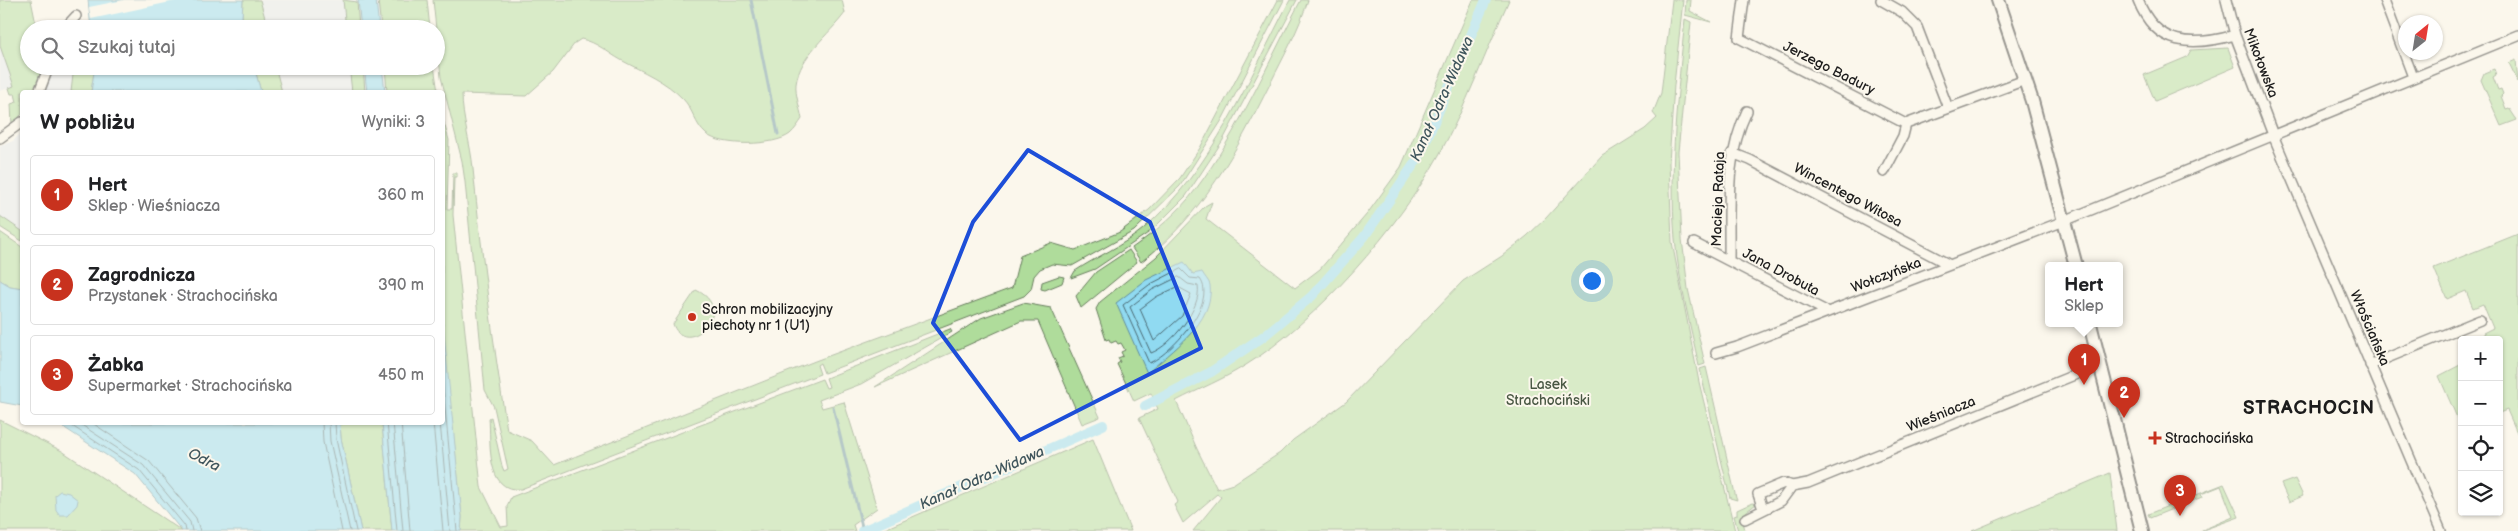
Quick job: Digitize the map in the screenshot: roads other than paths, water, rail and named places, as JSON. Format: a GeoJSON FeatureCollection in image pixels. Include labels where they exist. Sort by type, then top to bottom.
{"type":"FeatureCollection","features":[{"type":"Feature","properties":{"kind":"main road"},"geometry":{"type":"LineString","coordinates":[[1998,0],[2025,80],[2075,262]]}},
{"type":"Feature","properties":{"kind":"main road"},"geometry":{"type":"LineString","coordinates":[[2091,327],[2142,531]]}},
{"type":"Feature","properties":{"kind":"street","name":"Jerzego Badury"},"geometry":{"type":"LineString","coordinates":[[1744,0],[1739,38],[1906,124]]}},
{"type":"Feature","properties":{"kind":"street"},"geometry":{"type":"LineString","coordinates":[[1881,0],[1902,12],[1917,27],[1948,108]]}},
{"type":"Feature","properties":{"kind":"street"},"geometry":{"type":"LineString","coordinates":[[2138,0],[2149,24],[2159,33],[2172,39],[2186,42],[2204,41],[2235,35]]}},
{"type":"Feature","properties":{"kind":"street","name":"Mikołowska"},"geometry":{"type":"LineString","coordinates":[[2226,0],[2235,35],[2274,135]]}},
{"type":"Feature","properties":{"kind":"street"},"geometry":{"type":"LineString","coordinates":[[2384,0],[2413,77]]}},
{"type":"Feature","properties":{"kind":"street"},"geometry":{"type":"LineString","coordinates":[[72,20],[76,16]]}},
{"type":"Feature","properties":{"kind":"street","name":"Wołczyńska"},"geometry":{"type":"LineString","coordinates":[[1716,353],[1737,347],[2064,221],[2518,35]]}},
{"type":"Feature","properties":{"kind":"street"},"geometry":{"type":"LineString","coordinates":[[40,90],[46,75]]}},
{"type":"Feature","properties":{"kind":"street"},"geometry":{"type":"LineString","coordinates":[[1884,172],[1903,136],[1906,124],[2025,80]]}},
{"type":"Feature","properties":{"kind":"street","name":"Macieja Rataja"},"geometry":{"type":"LineString","coordinates":[[1729,260],[1732,153],[1737,132],[1747,111]]}},
{"type":"Feature","properties":{"kind":"street"},"geometry":{"type":"LineString","coordinates":[[0,138],[20,123]]}},
{"type":"Feature","properties":{"kind":"street","name":"Włościańska"},"geometry":{"type":"LineString","coordinates":[[2274,135],[2441,531]]}},
{"type":"Feature","properties":{"kind":"street","name":"Wincentego Witosa"},"geometry":{"type":"LineString","coordinates":[[1732,153],[1750,160],[1950,265]]}},
{"type":"Feature","properties":{"kind":"street","name":"Jana Drobuta"},"geometry":{"type":"LineString","coordinates":[[1694,243],[1828,312]]}},
{"type":"Feature","properties":{"kind":"street"},"geometry":{"type":"LineString","coordinates":[[2370,365],[2480,320]]}},
{"type":"Feature","properties":{"kind":"street","name":"Wieśniacza"},"geometry":{"type":"LineString","coordinates":[[1763,509],[1758,494],[1784,483],[1792,486],[1808,483],[2099,365]]}},
{"type":"Feature","properties":{"kind":"street"},"geometry":{"type":"LineString","coordinates":[[1745,519],[1781,501],[1792,486]]}},
{"type":"Feature","properties":{"kind":"water"},"geometry":{"type":"Polygon","coordinates":[[[88,0],[243,0],[242,20],[90,20],[88,0]]]}},
{"type":"Feature","properties":{"kind":"water"},"geometry":{"type":"Polygon","coordinates":[[[358,0],[376,0],[378,20],[360,20],[358,0]]]}},
{"type":"Feature","properties":{"kind":"water"},"geometry":{"type":"Polygon","coordinates":[[[94,75],[256,75],[260,90],[91,90],[94,75]]]}},
{"type":"Feature","properties":{"kind":"water"},"geometry":{"type":"Polygon","coordinates":[[[365,75],[383,75],[385,90],[367,90],[365,75]]]}},
{"type":"Feature","properties":{"kind":"water"},"geometry":{"type":"Polygon","coordinates":[[[1184,262],[1193,274],[1202,272],[1210,285],[1210,299],[1206,311],[1199,324],[1179,346],[1147,373],[1116,303],[1146,280],[1184,262]]]}},
{"type":"Feature","properties":{"kind":"water"},"geometry":{"type":"Polygon","coordinates":[[[0,280],[10,286],[20,288],[20,406],[0,402],[0,280]]]}},
{"type":"Feature","properties":{"kind":"water"},"geometry":{"type":"Polygon","coordinates":[[[445,343],[462,517],[461,531],[392,531],[382,425],[445,425],[445,343]]]}},
{"type":"Feature","properties":{"kind":"water","name":"Odra"},"geometry":{"type":"Polygon","coordinates":[[[60,425],[340,425],[341,438],[361,531],[182,531],[135,474],[60,425]]]}},
{"type":"Feature","properties":{"kind":"water"},"geometry":{"type":"Polygon","coordinates":[[[60,491],[69,493],[78,500],[77,505],[68,515],[60,515],[56,510],[55,495],[60,491]]]}},
{"type":"Feature","properties":{"kind":"waterway"},"geometry":{"type":"LineString","coordinates":[[751,0],[778,134]]}},
{"type":"Feature","properties":{"kind":"waterway","name":"Kanał Odra-Widawa"},"geometry":{"type":"LineString","coordinates":[[1145,406],[1211,372],[1264,336],[1312,296],[1364,237],[1419,157],[1486,0]]}},
{"type":"Feature","properties":{"kind":"waterway"},"geometry":{"type":"LineString","coordinates":[[833,407],[863,531]]}},
{"type":"Feature","properties":{"kind":"waterway","name":"Kanał Odra-Widawa"},"geometry":{"type":"LineString","coordinates":[[862,531],[1103,425]]}},
{"type":"Feature","properties":{"kind":"place","name":"Schron mobilizacyjny piechoty nr 1 (U1)"},"geometry":{"type":"Point","coordinates":[692,317]}},
{"type":"Feature","properties":{"kind":"place","name":"Hert"},"geometry":{"type":"Point","coordinates":[2084,385]}},
{"type":"Feature","properties":{"kind":"place","name":"Zagrodnicza"},"geometry":{"type":"Point","coordinates":[2124,418]}},
{"type":"Feature","properties":{"kind":"place","name":"Strachocińska"},"geometry":{"type":"Point","coordinates":[2155,438]}},
{"type":"Feature","properties":{"kind":"place","name":"Żabka"},"geometry":{"type":"Point","coordinates":[2180,516]}},
{"type":"Feature","properties":{"kind":"district","name":"STRACHOCIN"},"geometry":{"type":"Point","coordinates":[2309,408]}},
{"type":"Feature","properties":{"kind":"park label","name":"Lasek Strachociński"},"geometry":{"type":"Point","coordinates":[1548,392]}}]}
